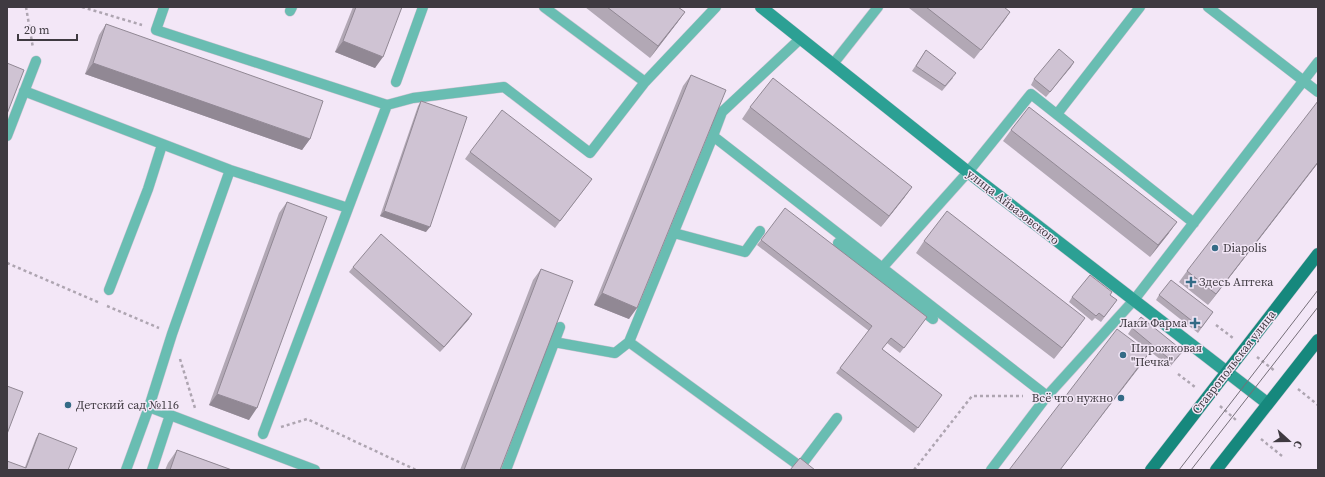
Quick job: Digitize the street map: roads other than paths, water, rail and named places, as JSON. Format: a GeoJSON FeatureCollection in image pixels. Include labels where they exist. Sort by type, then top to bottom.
{"type":"FeatureCollection","features":[{"type":"Feature","properties":{"kind":"main road","name":"Ставропольская улица"},"geometry":{"type":"LineString","coordinates":[[1151,470],[1318,254]]}},
{"type":"Feature","properties":{"kind":"main road"},"geometry":{"type":"LineString","coordinates":[[1216,470],[1267,403],[1317,342]]}},
{"type":"Feature","properties":{"kind":"street","name":"улица Айвазовского"},"geometry":{"type":"LineString","coordinates":[[761,7],[968,172],[1267,403]]}},
{"type":"Feature","properties":{"kind":"lane"},"geometry":{"type":"LineString","coordinates":[[164,7],[156,30],[388,105],[413,98],[504,87],[590,153],[645,82],[716,7]]}},
{"type":"Feature","properties":{"kind":"lane"},"geometry":{"type":"LineString","coordinates":[[396,82],[423,7]]}},
{"type":"Feature","properties":{"kind":"lane"},"geometry":{"type":"LineString","coordinates":[[544,7],[645,82]]}},
{"type":"Feature","properties":{"kind":"lane"},"geometry":{"type":"LineString","coordinates":[[833,64],[878,7]]}},
{"type":"Feature","properties":{"kind":"lane"},"geometry":{"type":"LineString","coordinates":[[1057,114],[1140,7]]}},
{"type":"Feature","properties":{"kind":"lane"},"geometry":{"type":"LineString","coordinates":[[1208,7],[1318,92]]}},
{"type":"Feature","properties":{"kind":"lane"},"geometry":{"type":"LineString","coordinates":[[554,342],[615,353],[630,342],[722,112],[800,39]]}},
{"type":"Feature","properties":{"kind":"lane"},"geometry":{"type":"LineString","coordinates":[[7,136],[36,61]]}},
{"type":"Feature","properties":{"kind":"lane"},"geometry":{"type":"LineString","coordinates":[[991,470],[1047,396],[1134,300],[1318,62]]}},
{"type":"Feature","properties":{"kind":"lane"},"geometry":{"type":"LineString","coordinates":[[24,91],[230,170],[348,208]]}},
{"type":"Feature","properties":{"kind":"lane"},"geometry":{"type":"LineString","coordinates":[[882,268],[968,172],[1031,94],[1194,223]]}},
{"type":"Feature","properties":{"kind":"lane"},"geometry":{"type":"LineString","coordinates":[[263,434],[388,105]]}},
{"type":"Feature","properties":{"kind":"lane"},"geometry":{"type":"LineString","coordinates":[[713,136],[1047,396]]}},
{"type":"Feature","properties":{"kind":"lane"},"geometry":{"type":"LineString","coordinates":[[109,290],[148,189],[162,145]]}},
{"type":"Feature","properties":{"kind":"lane"},"geometry":{"type":"LineString","coordinates":[[126,470],[230,170]]}},
{"type":"Feature","properties":{"kind":"lane"},"geometry":{"type":"LineString","coordinates":[[674,233],[745,252],[760,231]]}},
{"type":"Feature","properties":{"kind":"lane"},"geometry":{"type":"LineString","coordinates":[[838,243],[933,319]]}},
{"type":"Feature","properties":{"kind":"lane"},"geometry":{"type":"LineString","coordinates":[[507,469],[560,327]]}},
{"type":"Feature","properties":{"kind":"lane"},"geometry":{"type":"LineString","coordinates":[[630,342],[803,468],[837,418]]}},
{"type":"Feature","properties":{"kind":"lane"},"geometry":{"type":"LineString","coordinates":[[149,407],[315,470]]}},
{"type":"Feature","properties":{"kind":"lane"},"geometry":{"type":"LineString","coordinates":[[152,470],[170,415]]}},
{"type":"Feature","properties":{"kind":"tram line"},"geometry":{"type":"LineString","coordinates":[[1179,470],[1318,290]]}},
{"type":"Feature","properties":{"kind":"tram line"},"geometry":{"type":"LineString","coordinates":[[1191,470],[1318,307]]}},
{"type":"Feature","properties":{"kind":"place","name":"Diapolis"},"geometry":{"type":"Point","coordinates":[1215,248]}},
{"type":"Feature","properties":{"kind":"place","name":"Здесь Аптека"},"geometry":{"type":"Point","coordinates":[1191,282]}},
{"type":"Feature","properties":{"kind":"place","name":"Лаки Фарма"},"geometry":{"type":"Point","coordinates":[1195,323]}},
{"type":"Feature","properties":{"kind":"place","name":"Пирожковая \"Печка\""},"geometry":{"type":"Point","coordinates":[1123,355]}},
{"type":"Feature","properties":{"kind":"place","name":"Всё что нужно"},"geometry":{"type":"Point","coordinates":[1121,398]}},
{"type":"Feature","properties":{"kind":"place","name":"Детский сад №116"},"geometry":{"type":"Point","coordinates":[68,405]}}]}
